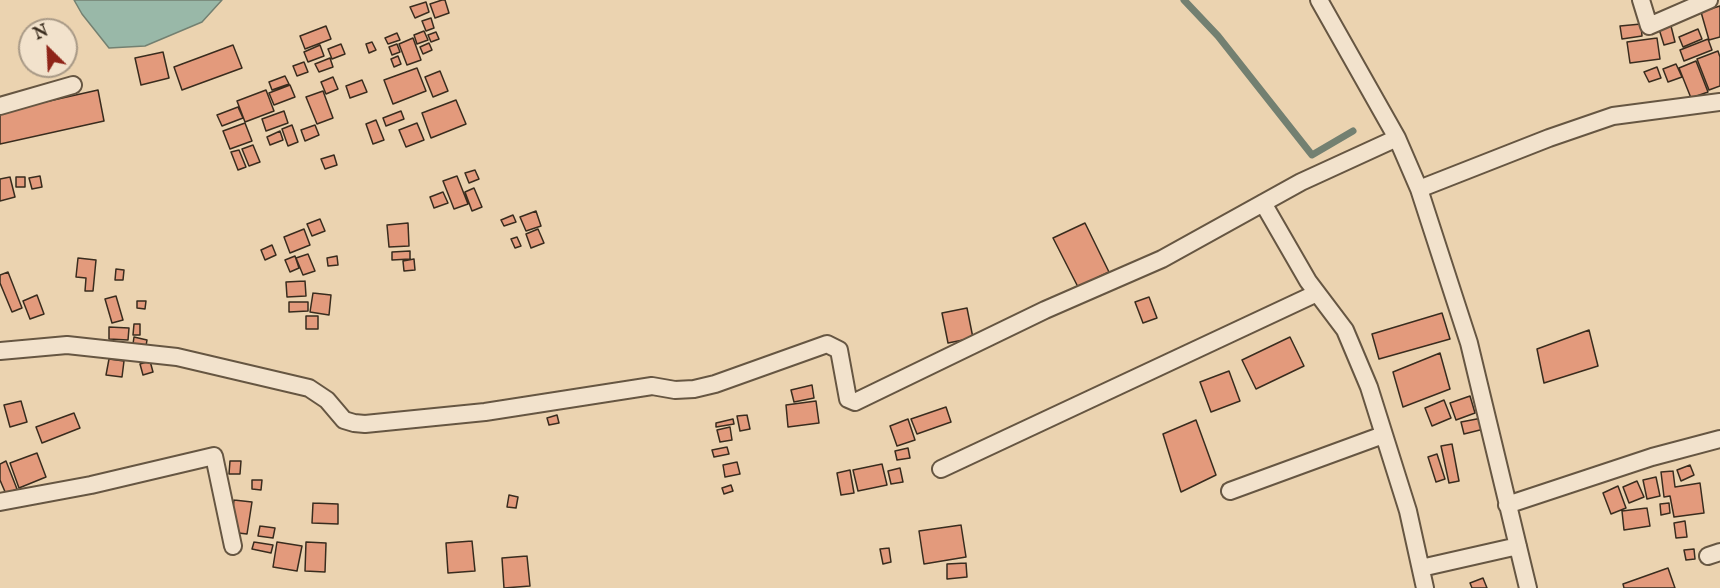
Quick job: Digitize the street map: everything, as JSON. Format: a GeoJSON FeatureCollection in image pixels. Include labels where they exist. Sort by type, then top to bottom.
{"type":"FeatureCollection","features":[{"type":"Feature","properties":{"kind":"street"},"geometry":{"type":"LineString","coordinates":[[1319,0],[1397,138],[1419,189],[1469,342],[1528,588]]}},
{"type":"Feature","properties":{"kind":"street"},"geometry":{"type":"LineString","coordinates":[[1641,0],[1649,26],[1709,0]]}},
{"type":"Feature","properties":{"kind":"street"},"geometry":{"type":"LineString","coordinates":[[0,106],[73,85]]}},
{"type":"Feature","properties":{"kind":"street"},"geometry":{"type":"LineString","coordinates":[[1419,189],[1549,138],[1613,116],[1720,102]]}},
{"type":"Feature","properties":{"kind":"street"},"geometry":{"type":"LineString","coordinates":[[0,351],[67,345],[177,357],[309,388],[327,400],[344,420],[365,424],[485,412],[652,386],[675,390],[694,389],[715,384],[826,344],[839,350],[848,399],[855,402],[1045,310],[1162,259],[1301,182],[1397,138]]}},
{"type":"Feature","properties":{"kind":"street"},"geometry":{"type":"LineString","coordinates":[[1263,203],[1308,281],[1344,330],[1369,387],[1408,511],[1425,588]]}},
{"type":"Feature","properties":{"kind":"street"},"geometry":{"type":"LineString","coordinates":[[941,469],[1317,293]]}},
{"type":"Feature","properties":{"kind":"street"},"geometry":{"type":"LineString","coordinates":[[1230,491],[1383,435]]}},
{"type":"Feature","properties":{"kind":"street"},"geometry":{"type":"LineString","coordinates":[[1507,505],[1652,457],[1720,439]]}},
{"type":"Feature","properties":{"kind":"street"},"geometry":{"type":"LineString","coordinates":[[0,502],[90,485],[214,456],[233,546]]}},
{"type":"Feature","properties":{"kind":"street"},"geometry":{"type":"LineString","coordinates":[[1421,568],[1518,546]]}},
{"type":"Feature","properties":{"kind":"shaded area"},"geometry":{"type":"Polygon","coordinates":[[[74,0],[222,0],[202,22],[145,46],[109,48],[74,0]]]}},
{"type":"Feature","properties":{"kind":"building"},"geometry":{"type":"Polygon","coordinates":[[[445,0],[449,13],[435,18],[430,4],[445,0]]]}},
{"type":"Feature","properties":{"kind":"building"},"geometry":{"type":"Polygon","coordinates":[[[426,2],[429,12],[415,18],[410,7],[426,2]]]}},
{"type":"Feature","properties":{"kind":"building"},"geometry":{"type":"Polygon","coordinates":[[[1720,6],[1720,37],[1709,40],[1701,12],[1720,6]]]}},
{"type":"Feature","properties":{"kind":"building"},"geometry":{"type":"Polygon","coordinates":[[[431,18],[434,28],[426,31],[422,21],[431,18]]]}},
{"type":"Feature","properties":{"kind":"building"},"geometry":{"type":"Polygon","coordinates":[[[1641,24],[1642,36],[1622,39],[1620,26],[1641,24]]]}},
{"type":"Feature","properties":{"kind":"building"},"geometry":{"type":"Polygon","coordinates":[[[326,26],[331,39],[305,49],[300,36],[326,26]]]}},
{"type":"Feature","properties":{"kind":"building"},"geometry":{"type":"Polygon","coordinates":[[[1671,26],[1675,42],[1664,45],[1659,29],[1671,26]]]}},
{"type":"Feature","properties":{"kind":"building"},"geometry":{"type":"Polygon","coordinates":[[[1698,29],[1702,39],[1683,47],[1679,37],[1698,29]]]}},
{"type":"Feature","properties":{"kind":"building"},"geometry":{"type":"Polygon","coordinates":[[[424,31],[428,40],[417,44],[414,35],[424,31]]]}},
{"type":"Feature","properties":{"kind":"building"},"geometry":{"type":"Polygon","coordinates":[[[436,32],[439,39],[431,42],[428,35],[436,32]]]}},
{"type":"Feature","properties":{"kind":"building"},"geometry":{"type":"Polygon","coordinates":[[[397,33],[400,40],[388,44],[385,38],[397,33]]]}},
{"type":"Feature","properties":{"kind":"building"},"geometry":{"type":"Polygon","coordinates":[[[413,38],[421,60],[407,65],[399,44],[413,38]]]}},
{"type":"Feature","properties":{"kind":"building"},"geometry":{"type":"Polygon","coordinates":[[[1657,38],[1660,59],[1630,63],[1627,42],[1657,38]]]}},
{"type":"Feature","properties":{"kind":"building"},"geometry":{"type":"Polygon","coordinates":[[[1708,39],[1712,50],[1684,61],[1680,50],[1708,39]]]}},
{"type":"Feature","properties":{"kind":"building"},"geometry":{"type":"Polygon","coordinates":[[[372,42],[376,50],[369,53],[366,44],[372,42]]]}},
{"type":"Feature","properties":{"kind":"building"},"geometry":{"type":"Polygon","coordinates":[[[429,43],[432,50],[423,54],[420,47],[429,43]]]}},
{"type":"Feature","properties":{"kind":"building"},"geometry":{"type":"Polygon","coordinates":[[[341,44],[345,54],[332,59],[328,49],[341,44]]]}},
{"type":"Feature","properties":{"kind":"building"},"geometry":{"type":"Polygon","coordinates":[[[397,44],[400,52],[392,55],[389,47],[397,44]]]}},
{"type":"Feature","properties":{"kind":"building"},"geometry":{"type":"Polygon","coordinates":[[[233,45],[242,68],[182,90],[174,67],[233,45]]]}},
{"type":"Feature","properties":{"kind":"building"},"geometry":{"type":"Polygon","coordinates":[[[320,45],[324,56],[308,62],[304,52],[320,45]]]}},
{"type":"Feature","properties":{"kind":"building"},"geometry":{"type":"Polygon","coordinates":[[[1718,51],[1720,86],[1709,90],[1697,59],[1718,51]]]}},
{"type":"Feature","properties":{"kind":"building"},"geometry":{"type":"Polygon","coordinates":[[[163,52],[169,78],[141,85],[135,58],[163,52]]]}},
{"type":"Feature","properties":{"kind":"building"},"geometry":{"type":"Polygon","coordinates":[[[398,56],[401,64],[394,67],[391,59],[398,56]]]}},
{"type":"Feature","properties":{"kind":"building"},"geometry":{"type":"Polygon","coordinates":[[[330,58],[333,67],[319,72],[315,64],[330,58]]]}},
{"type":"Feature","properties":{"kind":"building"},"geometry":{"type":"Polygon","coordinates":[[[1696,61],[1708,92],[1691,98],[1679,68],[1696,61]]]}},
{"type":"Feature","properties":{"kind":"building"},"geometry":{"type":"Polygon","coordinates":[[[304,62],[308,72],[297,76],[293,66],[304,62]]]}},
{"type":"Feature","properties":{"kind":"building"},"geometry":{"type":"Polygon","coordinates":[[[1676,64],[1682,77],[1668,82],[1663,69],[1676,64]]]}},
{"type":"Feature","properties":{"kind":"building"},"geometry":{"type":"Polygon","coordinates":[[[1657,67],[1661,78],[1649,82],[1644,72],[1657,67]]]}},
{"type":"Feature","properties":{"kind":"building"},"geometry":{"type":"Polygon","coordinates":[[[417,68],[426,91],[393,104],[384,80],[417,68]]]}},
{"type":"Feature","properties":{"kind":"building"},"geometry":{"type":"Polygon","coordinates":[[[440,71],[448,91],[433,97],[425,77],[440,71]]]}},
{"type":"Feature","properties":{"kind":"building"},"geometry":{"type":"Polygon","coordinates":[[[285,76],[289,84],[272,90],[269,82],[285,76]]]}},
{"type":"Feature","properties":{"kind":"building"},"geometry":{"type":"Polygon","coordinates":[[[333,77],[338,89],[326,94],[321,82],[333,77]]]}},
{"type":"Feature","properties":{"kind":"building"},"geometry":{"type":"Polygon","coordinates":[[[362,80],[367,92],[350,98],[346,86],[362,80]]]}},
{"type":"Feature","properties":{"kind":"building"},"geometry":{"type":"Polygon","coordinates":[[[290,85],[295,97],[274,105],[269,93],[290,85]]]}},
{"type":"Feature","properties":{"kind":"building"},"geometry":{"type":"Polygon","coordinates":[[[98,90],[104,121],[0,144],[0,112],[98,90]]]}},
{"type":"Feature","properties":{"kind":"building"},"geometry":{"type":"Polygon","coordinates":[[[266,90],[274,111],[245,122],[237,101],[266,90]]]}},
{"type":"Feature","properties":{"kind":"building"},"geometry":{"type":"Polygon","coordinates":[[[323,91],[333,118],[317,124],[306,97],[323,91]]]}},
{"type":"Feature","properties":{"kind":"building"},"geometry":{"type":"Polygon","coordinates":[[[456,100],[466,124],[431,138],[422,113],[456,100]]]}},
{"type":"Feature","properties":{"kind":"building"},"geometry":{"type":"Polygon","coordinates":[[[238,107],[243,118],[222,126],[217,115],[238,107]]]}},
{"type":"Feature","properties":{"kind":"building"},"geometry":{"type":"Polygon","coordinates":[[[284,111],[288,123],[266,131],[262,119],[284,111]]]}},
{"type":"Feature","properties":{"kind":"building"},"geometry":{"type":"Polygon","coordinates":[[[401,111],[404,119],[386,126],[383,118],[401,111]]]}},
{"type":"Feature","properties":{"kind":"building"},"geometry":{"type":"Polygon","coordinates":[[[376,120],[384,140],[373,144],[366,124],[376,120]]]}},
{"type":"Feature","properties":{"kind":"building"},"geometry":{"type":"Polygon","coordinates":[[[245,123],[252,141],[230,149],[223,131],[245,123]]]}},
{"type":"Feature","properties":{"kind":"building"},"geometry":{"type":"Polygon","coordinates":[[[417,123],[424,140],[406,147],[399,130],[417,123]]]}},
{"type":"Feature","properties":{"kind":"building"},"geometry":{"type":"Polygon","coordinates":[[[292,125],[298,142],[288,146],[282,129],[292,125]]]}},
{"type":"Feature","properties":{"kind":"building"},"geometry":{"type":"Polygon","coordinates":[[[315,125],[319,135],[305,141],[301,130],[315,125]]]}},
{"type":"Feature","properties":{"kind":"building"},"geometry":{"type":"Polygon","coordinates":[[[280,131],[283,140],[270,145],[267,137],[280,131]]]}},
{"type":"Feature","properties":{"kind":"building"},"geometry":{"type":"Polygon","coordinates":[[[253,145],[260,162],[249,166],[242,149],[253,145]]]}},
{"type":"Feature","properties":{"kind":"building"},"geometry":{"type":"Polygon","coordinates":[[[239,150],[246,167],[238,170],[231,152],[239,150]]]}},
{"type":"Feature","properties":{"kind":"building"},"geometry":{"type":"Polygon","coordinates":[[[334,155],[337,165],[325,169],[321,159],[334,155]]]}},
{"type":"Feature","properties":{"kind":"building"},"geometry":{"type":"Polygon","coordinates":[[[475,170],[479,179],[469,183],[465,173],[475,170]]]}},
{"type":"Feature","properties":{"kind":"building"},"geometry":{"type":"Polygon","coordinates":[[[40,176],[42,187],[32,189],[29,178],[40,176]]]}},
{"type":"Feature","properties":{"kind":"building"},"geometry":{"type":"Polygon","coordinates":[[[457,176],[468,204],[454,209],[443,181],[457,176]]]}},
{"type":"Feature","properties":{"kind":"building"},"geometry":{"type":"Polygon","coordinates":[[[10,177],[15,197],[0,201],[0,179],[10,177]]]}},
{"type":"Feature","properties":{"kind":"building"},"geometry":{"type":"Polygon","coordinates":[[[16,177],[25,177],[25,187],[16,187],[16,177]]]}},
{"type":"Feature","properties":{"kind":"building"},"geometry":{"type":"Polygon","coordinates":[[[474,188],[482,207],[472,211],[465,192],[474,188]]]}},
{"type":"Feature","properties":{"kind":"building"},"geometry":{"type":"Polygon","coordinates":[[[443,192],[448,203],[434,208],[430,197],[443,192]]]}},
{"type":"Feature","properties":{"kind":"building"},"geometry":{"type":"Polygon","coordinates":[[[536,211],[541,226],[526,231],[520,217],[536,211]]]}},
{"type":"Feature","properties":{"kind":"building"},"geometry":{"type":"Polygon","coordinates":[[[513,215],[516,222],[504,226],[501,220],[513,215]]]}},
{"type":"Feature","properties":{"kind":"building"},"geometry":{"type":"Polygon","coordinates":[[[320,219],[325,231],[312,236],[307,224],[320,219]]]}},
{"type":"Feature","properties":{"kind":"building"},"geometry":{"type":"Polygon","coordinates":[[[408,223],[409,246],[389,247],[387,225],[408,223]]]}},
{"type":"Feature","properties":{"kind":"building"},"geometry":{"type":"Polygon","coordinates":[[[1085,223],[1109,272],[1078,287],[1053,238],[1085,223]]]}},
{"type":"Feature","properties":{"kind":"building"},"geometry":{"type":"Polygon","coordinates":[[[304,229],[310,245],[290,253],[284,237],[304,229]]]}},
{"type":"Feature","properties":{"kind":"building"},"geometry":{"type":"Polygon","coordinates":[[[538,229],[544,243],[531,248],[526,234],[538,229]]]}},
{"type":"Feature","properties":{"kind":"building"},"geometry":{"type":"Polygon","coordinates":[[[517,237],[521,246],[515,248],[511,239],[517,237]]]}},
{"type":"Feature","properties":{"kind":"building"},"geometry":{"type":"Polygon","coordinates":[[[272,245],[276,255],[265,260],[261,250],[272,245]]]}},
{"type":"Feature","properties":{"kind":"building"},"geometry":{"type":"Polygon","coordinates":[[[410,251],[410,259],[392,260],[392,252],[410,251]]]}},
{"type":"Feature","properties":{"kind":"building"},"geometry":{"type":"Polygon","coordinates":[[[308,254],[315,271],[303,275],[296,258],[308,254]]]}},
{"type":"Feature","properties":{"kind":"building"},"geometry":{"type":"Polygon","coordinates":[[[295,256],[299,268],[290,272],[285,260],[295,256]]]}},
{"type":"Feature","properties":{"kind":"building"},"geometry":{"type":"Polygon","coordinates":[[[337,256],[338,265],[328,266],[327,258],[337,256]]]}},
{"type":"Feature","properties":{"kind":"building"},"geometry":{"type":"Polygon","coordinates":[[[78,258],[96,260],[93,291],[85,291],[86,278],[76,277],[78,258]]]}},
{"type":"Feature","properties":{"kind":"building"},"geometry":{"type":"Polygon","coordinates":[[[414,259],[415,270],[404,271],[403,261],[414,259]]]}},
{"type":"Feature","properties":{"kind":"building"},"geometry":{"type":"Polygon","coordinates":[[[116,269],[124,270],[123,280],[115,280],[116,269]]]}},
{"type":"Feature","properties":{"kind":"building"},"geometry":{"type":"Polygon","coordinates":[[[8,272],[22,308],[12,312],[0,283],[0,275],[8,272]]]}},
{"type":"Feature","properties":{"kind":"building"},"geometry":{"type":"Polygon","coordinates":[[[305,281],[306,296],[287,297],[286,282],[305,281]]]}},
{"type":"Feature","properties":{"kind":"building"},"geometry":{"type":"Polygon","coordinates":[[[313,293],[331,295],[329,315],[310,312],[313,293]]]}},
{"type":"Feature","properties":{"kind":"building"},"geometry":{"type":"Polygon","coordinates":[[[37,295],[44,314],[30,319],[23,301],[37,295]]]}},
{"type":"Feature","properties":{"kind":"building"},"geometry":{"type":"Polygon","coordinates":[[[116,296],[123,320],[112,323],[105,299],[116,296]]]}},
{"type":"Feature","properties":{"kind":"building"},"geometry":{"type":"Polygon","coordinates":[[[1149,297],[1157,318],[1143,323],[1135,302],[1149,297]]]}},
{"type":"Feature","properties":{"kind":"building"},"geometry":{"type":"Polygon","coordinates":[[[137,301],[146,301],[145,309],[137,308],[137,301]]]}},
{"type":"Feature","properties":{"kind":"building"},"geometry":{"type":"Polygon","coordinates":[[[289,302],[308,302],[308,311],[289,312],[289,302]]]}},
{"type":"Feature","properties":{"kind":"building"},"geometry":{"type":"Polygon","coordinates":[[[967,308],[973,338],[948,343],[942,313],[967,308]]]}},
{"type":"Feature","properties":{"kind":"building"},"geometry":{"type":"Polygon","coordinates":[[[1442,313],[1450,339],[1379,359],[1372,334],[1442,313]]]}},
{"type":"Feature","properties":{"kind":"building"},"geometry":{"type":"Polygon","coordinates":[[[306,316],[318,316],[318,329],[306,329],[306,316]]]}},
{"type":"Feature","properties":{"kind":"building"},"geometry":{"type":"Polygon","coordinates":[[[134,324],[140,324],[140,335],[133,335],[134,324]]]}},
{"type":"Feature","properties":{"kind":"building"},"geometry":{"type":"Polygon","coordinates":[[[109,327],[129,328],[128,340],[109,339],[109,327]]]}},
{"type":"Feature","properties":{"kind":"building"},"geometry":{"type":"Polygon","coordinates":[[[1589,330],[1598,366],[1544,383],[1537,349],[1589,330]]]}},
{"type":"Feature","properties":{"kind":"building"},"geometry":{"type":"Polygon","coordinates":[[[134,337],[147,340],[146,346],[133,344],[134,337]]]}},
{"type":"Feature","properties":{"kind":"building"},"geometry":{"type":"Polygon","coordinates":[[[1290,337],[1304,366],[1256,389],[1242,360],[1290,337]]]}},
{"type":"Feature","properties":{"kind":"building"},"geometry":{"type":"Polygon","coordinates":[[[1440,353],[1450,389],[1403,407],[1393,372],[1440,353]]]}},
{"type":"Feature","properties":{"kind":"building"},"geometry":{"type":"Polygon","coordinates":[[[109,359],[124,361],[122,377],[106,375],[109,359]]]}},
{"type":"Feature","properties":{"kind":"building"},"geometry":{"type":"Polygon","coordinates":[[[150,361],[153,372],[143,375],[140,364],[150,361]]]}},
{"type":"Feature","properties":{"kind":"building"},"geometry":{"type":"Polygon","coordinates":[[[1229,371],[1240,401],[1211,412],[1200,382],[1229,371]]]}},
{"type":"Feature","properties":{"kind":"building"},"geometry":{"type":"Polygon","coordinates":[[[812,385],[814,398],[794,402],[791,390],[812,385]]]}},
{"type":"Feature","properties":{"kind":"building"},"geometry":{"type":"Polygon","coordinates":[[[1470,396],[1475,413],[1456,420],[1450,403],[1470,396]]]}},
{"type":"Feature","properties":{"kind":"building"},"geometry":{"type":"Polygon","coordinates":[[[1444,400],[1451,418],[1432,426],[1425,408],[1444,400]]]}},
{"type":"Feature","properties":{"kind":"building"},"geometry":{"type":"Polygon","coordinates":[[[21,401],[27,422],[10,427],[4,405],[21,401]]]}},
{"type":"Feature","properties":{"kind":"building"},"geometry":{"type":"Polygon","coordinates":[[[816,401],[819,423],[788,427],[786,405],[816,401]]]}},
{"type":"Feature","properties":{"kind":"building"},"geometry":{"type":"Polygon","coordinates":[[[946,407],[951,422],[917,434],[911,419],[946,407]]]}},
{"type":"Feature","properties":{"kind":"building"},"geometry":{"type":"Polygon","coordinates":[[[74,413],[80,428],[42,443],[36,427],[74,413]]]}},
{"type":"Feature","properties":{"kind":"building"},"geometry":{"type":"Polygon","coordinates":[[[557,415],[559,423],[549,425],[547,418],[557,415]]]}},
{"type":"Feature","properties":{"kind":"building"},"geometry":{"type":"Polygon","coordinates":[[[747,415],[750,429],[740,431],[737,416],[747,415]]]}},
{"type":"Feature","properties":{"kind":"building"},"geometry":{"type":"Polygon","coordinates":[[[1482,418],[1484,429],[1464,434],[1461,422],[1482,418]]]}},
{"type":"Feature","properties":{"kind":"building"},"geometry":{"type":"Polygon","coordinates":[[[733,419],[734,424],[716,427],[716,423],[733,419]]]}},
{"type":"Feature","properties":{"kind":"building"},"geometry":{"type":"Polygon","coordinates":[[[908,419],[915,440],[897,446],[890,426],[908,419]]]}},
{"type":"Feature","properties":{"kind":"building"},"geometry":{"type":"Polygon","coordinates":[[[1196,420],[1216,475],[1181,492],[1163,434],[1196,420]]]}},
{"type":"Feature","properties":{"kind":"building"},"geometry":{"type":"Polygon","coordinates":[[[730,427],[732,440],[720,442],[717,430],[730,427]]]}},
{"type":"Feature","properties":{"kind":"building"},"geometry":{"type":"Polygon","coordinates":[[[1452,444],[1459,481],[1449,483],[1441,446],[1452,444]]]}},
{"type":"Feature","properties":{"kind":"building"},"geometry":{"type":"Polygon","coordinates":[[[727,447],[729,454],[714,457],[712,450],[727,447]]]}},
{"type":"Feature","properties":{"kind":"building"},"geometry":{"type":"Polygon","coordinates":[[[908,448],[910,458],[897,460],[895,451],[908,448]]]}},
{"type":"Feature","properties":{"kind":"building"},"geometry":{"type":"Polygon","coordinates":[[[37,453],[46,477],[19,488],[10,463],[37,453]]]}},
{"type":"Feature","properties":{"kind":"building"},"geometry":{"type":"Polygon","coordinates":[[[1437,454],[1445,479],[1436,482],[1428,457],[1437,454]]]}},
{"type":"Feature","properties":{"kind":"building"},"geometry":{"type":"Polygon","coordinates":[[[6,461],[17,489],[6,494],[0,480],[0,464],[6,461]]]}},
{"type":"Feature","properties":{"kind":"building"},"geometry":{"type":"Polygon","coordinates":[[[230,461],[241,461],[240,474],[229,474],[230,461]]]}},
{"type":"Feature","properties":{"kind":"building"},"geometry":{"type":"Polygon","coordinates":[[[737,462],[740,474],[725,477],[723,465],[737,462]]]}},
{"type":"Feature","properties":{"kind":"building"},"geometry":{"type":"Polygon","coordinates":[[[882,464],[887,485],[858,491],[853,470],[882,464]]]}},
{"type":"Feature","properties":{"kind":"building"},"geometry":{"type":"Polygon","coordinates":[[[1690,465],[1694,475],[1681,481],[1677,470],[1690,465]]]}},
{"type":"Feature","properties":{"kind":"building"},"geometry":{"type":"Polygon","coordinates":[[[900,468],[903,482],[891,484],[888,471],[900,468]]]}},
{"type":"Feature","properties":{"kind":"building"},"geometry":{"type":"Polygon","coordinates":[[[850,470],[854,493],[841,495],[837,473],[850,470]]]}},
{"type":"Feature","properties":{"kind":"building"},"geometry":{"type":"Polygon","coordinates":[[[1673,471],[1675,487],[1700,483],[1704,513],[1674,517],[1670,496],[1664,497],[1661,472],[1673,471]]]}},
{"type":"Feature","properties":{"kind":"building"},"geometry":{"type":"Polygon","coordinates":[[[1656,477],[1660,496],[1647,499],[1643,480],[1656,477]]]}},
{"type":"Feature","properties":{"kind":"building"},"geometry":{"type":"Polygon","coordinates":[[[252,480],[262,480],[261,490],[252,489],[252,480]]]}},
{"type":"Feature","properties":{"kind":"building"},"geometry":{"type":"Polygon","coordinates":[[[1637,481],[1644,497],[1629,503],[1623,487],[1637,481]]]}},
{"type":"Feature","properties":{"kind":"building"},"geometry":{"type":"Polygon","coordinates":[[[731,485],[733,491],[724,494],[722,488],[731,485]]]}},
{"type":"Feature","properties":{"kind":"building"},"geometry":{"type":"Polygon","coordinates":[[[1618,486],[1626,508],[1611,514],[1603,493],[1618,486]]]}},
{"type":"Feature","properties":{"kind":"building"},"geometry":{"type":"Polygon","coordinates":[[[509,495],[518,497],[516,508],[507,507],[509,495]]]}},
{"type":"Feature","properties":{"kind":"building"},"geometry":{"type":"Polygon","coordinates":[[[234,500],[252,502],[247,534],[230,532],[234,500]]]}},
{"type":"Feature","properties":{"kind":"building"},"geometry":{"type":"Polygon","coordinates":[[[313,503],[338,504],[338,524],[312,523],[313,503]]]}},
{"type":"Feature","properties":{"kind":"building"},"geometry":{"type":"Polygon","coordinates":[[[1669,503],[1670,513],[1661,515],[1660,504],[1669,503]]]}},
{"type":"Feature","properties":{"kind":"building"},"geometry":{"type":"Polygon","coordinates":[[[1647,508],[1650,526],[1624,530],[1622,511],[1647,508]]]}},
{"type":"Feature","properties":{"kind":"building"},"geometry":{"type":"Polygon","coordinates":[[[1685,521],[1687,537],[1676,538],[1674,523],[1685,521]]]}},
{"type":"Feature","properties":{"kind":"building"},"geometry":{"type":"Polygon","coordinates":[[[961,525],[966,557],[924,564],[919,531],[961,525]]]}},
{"type":"Feature","properties":{"kind":"building"},"geometry":{"type":"Polygon","coordinates":[[[260,526],[275,528],[273,538],[258,536],[260,526]]]}},
{"type":"Feature","properties":{"kind":"building"},"geometry":{"type":"Polygon","coordinates":[[[472,541],[475,571],[448,573],[446,543],[472,541]]]}},
{"type":"Feature","properties":{"kind":"building"},"geometry":{"type":"Polygon","coordinates":[[[254,542],[273,545],[271,553],[252,549],[254,542]]]}},
{"type":"Feature","properties":{"kind":"building"},"geometry":{"type":"Polygon","coordinates":[[[277,542],[302,546],[297,571],[273,567],[277,542]]]}},
{"type":"Feature","properties":{"kind":"building"},"geometry":{"type":"Polygon","coordinates":[[[306,542],[326,543],[325,572],[305,571],[306,542]]]}},
{"type":"Feature","properties":{"kind":"building"},"geometry":{"type":"Polygon","coordinates":[[[889,548],[891,562],[883,564],[880,549],[889,548]]]}},
{"type":"Feature","properties":{"kind":"building"},"geometry":{"type":"Polygon","coordinates":[[[1694,549],[1695,559],[1686,560],[1684,550],[1694,549]]]}},
{"type":"Feature","properties":{"kind":"building"},"geometry":{"type":"Polygon","coordinates":[[[527,556],[530,586],[504,588],[502,558],[527,556]]]}},
{"type":"Feature","properties":{"kind":"building"},"geometry":{"type":"Polygon","coordinates":[[[966,563],[967,577],[947,579],[947,564],[966,563]]]}},
{"type":"Feature","properties":{"kind":"building"},"geometry":{"type":"Polygon","coordinates":[[[1668,568],[1675,588],[1624,588],[1623,584],[1668,568]]]}},
{"type":"Feature","properties":{"kind":"building"},"geometry":{"type":"Polygon","coordinates":[[[1483,578],[1487,588],[1472,588],[1470,583],[1483,578]]]}},
{"type":"Feature","properties":{"kind":"waterway"},"geometry":{"type":"LineString","coordinates":[[1184,0],[1218,36],[1312,155],[1353,131]]}}]}
